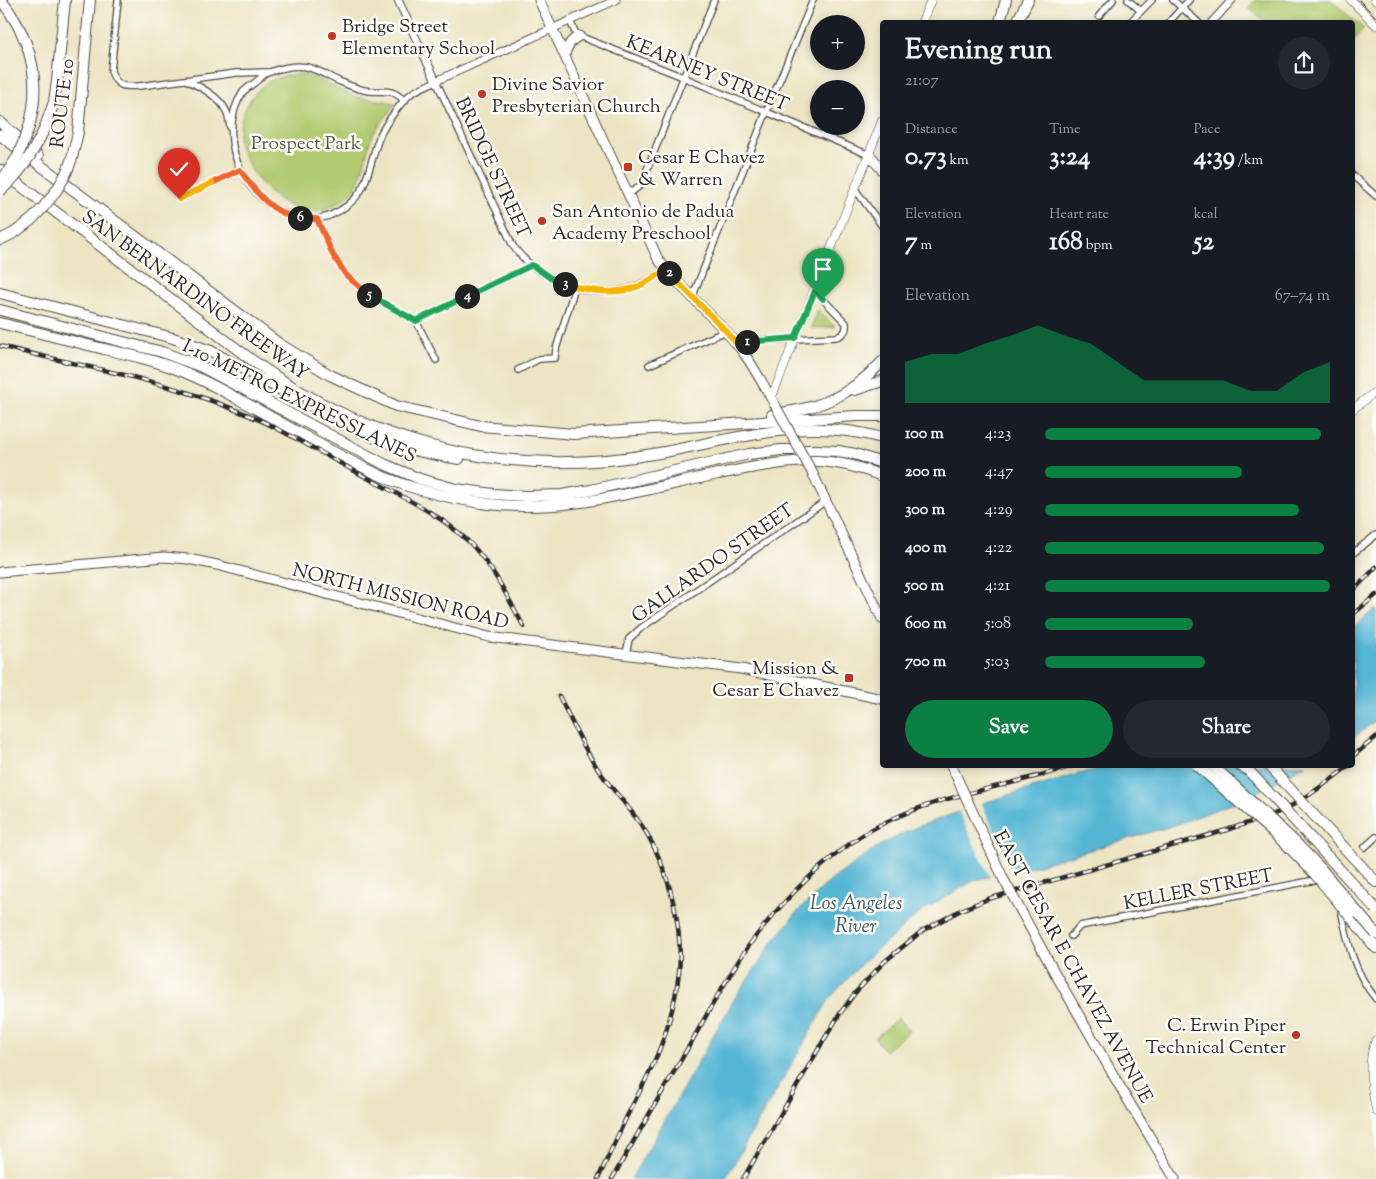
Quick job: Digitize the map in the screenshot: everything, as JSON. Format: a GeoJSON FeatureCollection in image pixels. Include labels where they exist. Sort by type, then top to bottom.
{"type":"FeatureCollection","features":[{"type":"Feature","properties":{"kind":"highway"},"geometry":{"type":"LineString","coordinates":[[0,183],[18,156],[30,127],[35,86],[29,50],[21,29],[1,0]]}},
{"type":"Feature","properties":{"kind":"highway"},"geometry":{"type":"LineString","coordinates":[[0,191],[15,177],[30,157],[44,130],[54,102],[65,0]]}},
{"type":"Feature","properties":{"kind":"highway","name":"ROUTE 10"},"geometry":{"type":"LineString","coordinates":[[0,240],[14,233],[30,221],[59,187],[68,169],[78,132],[90,0]]}},
{"type":"Feature","properties":{"kind":"highway"},"geometry":{"type":"LineString","coordinates":[[1001,20],[1006,0]]}},
{"type":"Feature","properties":{"kind":"highway"},"geometry":{"type":"LineString","coordinates":[[1017,20],[1022,0]]}},
{"type":"Feature","properties":{"kind":"highway"},"geometry":{"type":"LineString","coordinates":[[1017,20],[1028,0]]}},
{"type":"Feature","properties":{"kind":"highway"},"geometry":{"type":"LineString","coordinates":[[0,122],[32,150],[57,178]]}},
{"type":"Feature","properties":{"kind":"highway","name":"SAN BERNARDINO FREEWAY"},"geometry":{"type":"LineString","coordinates":[[0,135],[278,343],[330,375],[396,406],[481,426],[574,434],[712,425]]}},
{"type":"Feature","properties":{"kind":"highway"},"geometry":{"type":"LineString","coordinates":[[869,155],[880,158]]}},
{"type":"Feature","properties":{"kind":"highway"},"geometry":{"type":"LineString","coordinates":[[869,155],[880,167]]}},
{"type":"Feature","properties":{"kind":"highway","name":"SAN BERNARDINO FREEWAY"},"geometry":{"type":"LineString","coordinates":[[0,170],[249,358],[289,386],[353,419],[421,443],[445,450],[492,458],[540,462],[572,462],[612,460],[739,436],[787,430],[833,429],[880,438]]}},
{"type":"Feature","properties":{"kind":"highway"},"geometry":{"type":"LineString","coordinates":[[0,293],[174,338],[211,351],[337,420],[367,435],[402,447],[439,456],[485,463],[523,464],[540,462]]}},
{"type":"Feature","properties":{"kind":"highway","name":"I-10 METRO EXPRESSLANES"},"geometry":{"type":"LineString","coordinates":[[0,310],[162,352],[194,364],[384,464],[420,479],[456,489],[517,496],[562,495],[749,454],[781,450],[818,450],[855,454],[880,462]]}},
{"type":"Feature","properties":{"kind":"highway","name":"I-10 METRO EXPRESSLANES"},"geometry":{"type":"LineString","coordinates":[[0,323],[150,360],[183,371],[358,465],[420,490],[455,498],[490,504],[561,506],[751,468],[791,462],[819,461],[842,464],[880,475]]}},
{"type":"Feature","properties":{"kind":"highway"},"geometry":{"type":"LineString","coordinates":[[832,399],[864,379],[880,364]]}},
{"type":"Feature","properties":{"kind":"highway"},"geometry":{"type":"LineString","coordinates":[[712,425],[800,410],[880,382]]}},
{"type":"Feature","properties":{"kind":"highway"},"geometry":{"type":"LineString","coordinates":[[712,425],[880,416]]}},
{"type":"Feature","properties":{"kind":"highway"},"geometry":{"type":"LineString","coordinates":[[1200,768],[1301,859],[1330,891],[1376,948]]}},
{"type":"Feature","properties":{"kind":"highway"},"geometry":{"type":"LineString","coordinates":[[1215,768],[1296,843],[1327,875],[1376,934]]}},
{"type":"Feature","properties":{"kind":"highway"},"geometry":{"type":"LineString","coordinates":[[1245,768],[1376,909]]}},
{"type":"Feature","properties":{"kind":"highway"},"geometry":{"type":"LineString","coordinates":[[1270,768],[1376,882]]}},
{"type":"Feature","properties":{"kind":"highway"},"geometry":{"type":"LineString","coordinates":[[1274,768],[1278,777]]}},
{"type":"Feature","properties":{"kind":"main road"},"geometry":{"type":"LineString","coordinates":[[540,0],[630,194],[652,246],[674,280],[726,331],[738,345],[761,380],[813,474],[880,615]]}},
{"type":"Feature","properties":{"kind":"main road"},"geometry":{"type":"LineString","coordinates":[[923,20],[932,0]]}},
{"type":"Feature","properties":{"kind":"main road"},"geometry":{"type":"LineString","coordinates":[[1351,0],[1375,23]]}},
{"type":"Feature","properties":{"kind":"main road"},"geometry":{"type":"LineString","coordinates":[[565,54],[572,40],[579,36]]}},
{"type":"Feature","properties":{"kind":"main road"},"geometry":{"type":"LineString","coordinates":[[773,402],[795,338],[880,126]]}},
{"type":"Feature","properties":{"kind":"main road"},"geometry":{"type":"LineString","coordinates":[[1355,408],[1376,391]]}},
{"type":"Feature","properties":{"kind":"main road","name":"NORTH MISSION ROAD"},"geometry":{"type":"LineString","coordinates":[[0,572],[164,557],[188,559],[490,637],[741,670],[880,699]]}},
{"type":"Feature","properties":{"kind":"main road","name":"EAST CESAR E CHAVEZ AVENUE"},"geometry":{"type":"LineString","coordinates":[[952,768],[1004,880],[1118,1085],[1175,1179]]}},
{"type":"Feature","properties":{"kind":"main road"},"geometry":{"type":"LineString","coordinates":[[1376,1040],[1370,1064],[1376,1110]]}},
{"type":"Feature","properties":{"kind":"street"},"geometry":{"type":"LineString","coordinates":[[118,0],[111,71],[114,79],[119,84],[126,86],[236,73],[268,72],[297,66],[308,67],[322,72],[340,82],[357,88],[371,91],[386,90],[397,94],[405,101]]}},
{"type":"Feature","properties":{"kind":"street","name":"BRIDGE STREET"},"geometry":{"type":"LineString","coordinates":[[398,0],[513,246],[519,254],[549,277],[564,284],[593,291],[618,291],[640,286],[666,270]]}},
{"type":"Feature","properties":{"kind":"street"},"geometry":{"type":"LineString","coordinates":[[186,80],[202,87],[216,98],[226,110],[234,151],[240,170],[254,191],[264,201],[284,213],[294,217],[317,219],[330,216],[343,209],[363,188],[379,136],[411,94],[616,0]]}},
{"type":"Feature","properties":{"kind":"street"},"geometry":{"type":"LineString","coordinates":[[630,194],[641,185],[714,0]]}},
{"type":"Feature","properties":{"kind":"street"},"geometry":{"type":"LineString","coordinates":[[692,298],[813,0]]}},
{"type":"Feature","properties":{"kind":"street"},"geometry":{"type":"LineString","coordinates":[[1098,16],[1113,0]]}},
{"type":"Feature","properties":{"kind":"street"},"geometry":{"type":"LineString","coordinates":[[1128,0],[1141,12]]}},
{"type":"Feature","properties":{"kind":"street"},"geometry":{"type":"LineString","coordinates":[[1132,20],[1152,0]]}},
{"type":"Feature","properties":{"kind":"street"},"geometry":{"type":"LineString","coordinates":[[1173,0],[1196,20]]}},
{"type":"Feature","properties":{"kind":"street"},"geometry":{"type":"LineString","coordinates":[[1171,20],[1189,0]]}},
{"type":"Feature","properties":{"kind":"street"},"geometry":{"type":"LineString","coordinates":[[1214,20],[1232,0]]}},
{"type":"Feature","properties":{"kind":"street"},"geometry":{"type":"LineString","coordinates":[[570,21],[579,36]]}},
{"type":"Feature","properties":{"kind":"street","name":"KEARNEY STREET"},"geometry":{"type":"LineString","coordinates":[[579,36],[683,77],[869,155]]}},
{"type":"Feature","properties":{"kind":"street"},"geometry":{"type":"LineString","coordinates":[[231,131],[234,110],[244,91],[268,72]]}},
{"type":"Feature","properties":{"kind":"street"},"geometry":{"type":"LineString","coordinates":[[179,199],[240,170]]}},
{"type":"Feature","properties":{"kind":"street"},"geometry":{"type":"LineString","coordinates":[[1355,178],[1376,196]]}},
{"type":"Feature","properties":{"kind":"street"},"geometry":{"type":"LineString","coordinates":[[855,189],[880,223]]}},
{"type":"Feature","properties":{"kind":"street"},"geometry":{"type":"LineString","coordinates":[[317,219],[333,255],[346,275],[368,295],[416,321],[436,360]]}},
{"type":"Feature","properties":{"kind":"street"},"geometry":{"type":"LineString","coordinates":[[416,321],[532,265]]}},
{"type":"Feature","properties":{"kind":"street"},"geometry":{"type":"LineString","coordinates":[[518,370],[539,359],[555,358],[575,287]]}},
{"type":"Feature","properties":{"kind":"street"},"geometry":{"type":"LineString","coordinates":[[738,345],[749,341],[836,337],[842,335],[846,329],[846,323],[815,291]]}},
{"type":"Feature","properties":{"kind":"street"},"geometry":{"type":"LineString","coordinates":[[649,365],[726,331]]}},
{"type":"Feature","properties":{"kind":"street","name":"GALLARDO STREET"},"geometry":{"type":"LineString","coordinates":[[626,655],[629,639],[641,628],[826,500]]}},
{"type":"Feature","properties":{"kind":"street"},"geometry":{"type":"LineString","coordinates":[[1355,552],[1376,535]]}},
{"type":"Feature","properties":{"kind":"street"},"geometry":{"type":"LineString","coordinates":[[1365,847],[1376,837]]}},
{"type":"Feature","properties":{"kind":"street","name":"KELLER STREET"},"geometry":{"type":"LineString","coordinates":[[1071,936],[1080,926],[1318,880],[1332,889],[1339,899],[1349,947],[1360,977],[1376,999]]}},
{"type":"Feature","properties":{"kind":"green space"},"geometry":{"type":"Polygon","coordinates":[[[1255,0],[1331,0],[1354,20],[1263,20],[1249,8],[1255,0]]]}},
{"type":"Feature","properties":{"kind":"green space"},"geometry":{"type":"Polygon","coordinates":[[[1355,21],[1364,29],[1355,40],[1355,21]]]}},
{"type":"Feature","properties":{"kind":"green space","name":"Prospect Park"},"geometry":{"type":"Polygon","coordinates":[[[302,74],[318,79],[353,96],[396,103],[372,137],[360,177],[353,191],[333,205],[319,210],[305,210],[292,207],[279,200],[258,179],[241,150],[238,140],[242,117],[253,96],[265,84],[275,79],[302,74]]]}},
{"type":"Feature","properties":{"kind":"green space"},"geometry":{"type":"Polygon","coordinates":[[[818,310],[835,327],[811,328],[818,310]]]}},
{"type":"Feature","properties":{"kind":"green space"},"geometry":{"type":"Polygon","coordinates":[[[898,1018],[909,1031],[885,1051],[875,1038],[898,1018]]]}},
{"type":"Feature","properties":{"kind":"water"},"geometry":{"type":"Polygon","coordinates":[[[1376,608],[1376,720],[1355,736],[1355,626],[1376,608]]]}},
{"type":"Feature","properties":{"kind":"water","name":"Los Angeles River"},"geometry":{"type":"Polygon","coordinates":[[[1099,768],[1301,768],[1253,794],[1175,825],[1025,869],[975,880],[922,911],[863,962],[830,998],[725,1179],[631,1179],[735,998],[773,942],[797,912],[829,882],[877,847],[914,828],[989,801],[1099,768]]]}},
{"type":"Feature","properties":{"kind":"pier"},"geometry":{"type":"Polygon","coordinates":[[[981,802],[1014,874],[991,879],[958,810],[981,802]]]}},
{"type":"Feature","properties":{"kind":"tram line"},"geometry":{"type":"LineString","coordinates":[[1359,0],[1376,17]]}},
{"type":"Feature","properties":{"kind":"railway"},"geometry":{"type":"LineString","coordinates":[[0,346],[174,388],[242,412],[292,436],[445,522],[478,551],[524,627]]}},
{"type":"Feature","properties":{"kind":"railway"},"geometry":{"type":"LineString","coordinates":[[1355,589],[1376,567]]}},
{"type":"Feature","properties":{"kind":"railway"},"geometry":{"type":"LineString","coordinates":[[1355,612],[1376,595]]}},
{"type":"Feature","properties":{"kind":"railway"},"geometry":{"type":"LineString","coordinates":[[559,696],[592,759],[647,834],[659,857],[670,889],[679,939],[680,956],[677,987],[662,1042],[598,1179]]}},
{"type":"Feature","properties":{"kind":"railway"},"geometry":{"type":"LineString","coordinates":[[1355,754],[1376,737]]}},
{"type":"Feature","properties":{"kind":"railway"},"geometry":{"type":"LineString","coordinates":[[612,1179],[719,992],[742,956],[781,906],[814,872],[859,837],[903,814],[927,805],[1066,768]]}},
{"type":"Feature","properties":{"kind":"railway"},"geometry":{"type":"LineString","coordinates":[[743,1179],[839,1015],[855,993],[884,962],[922,931],[961,910],[988,899],[1273,815],[1307,796],[1346,768]]}},
{"type":"Feature","properties":{"kind":"place","name":"Bridge Street Elementary School"},"geometry":{"type":"Point","coordinates":[332,36]}},
{"type":"Feature","properties":{"kind":"place","name":"Divine Savior Presbyterian Church"},"geometry":{"type":"Point","coordinates":[482,94]}},
{"type":"Feature","properties":{"kind":"place","name":"Cesar E Chavez & Warren"},"geometry":{"type":"Point","coordinates":[628,167]}},
{"type":"Feature","properties":{"kind":"place","name":"San Antonio de Padua Academy Preschool"},"geometry":{"type":"Point","coordinates":[542,221]}},
{"type":"Feature","properties":{"kind":"place","name":"Mission & Cesar E Chavez"},"geometry":{"type":"Point","coordinates":[849,678]}},
{"type":"Feature","properties":{"kind":"place","name":"C. Erwin Piper Technical Center"},"geometry":{"type":"Point","coordinates":[1296,1035]}},
{"type":"Feature","properties":{"kind":"route"},"geometry":{"type":"LineString","coordinates":[[179,199],[240,170],[254,191],[274,208],[294,217],[317,219],[333,255],[346,275],[368,295],[416,321],[532,265],[549,277],[564,284],[593,291],[618,291],[640,286],[666,270],[738,345],[749,341],[795,338],[815,291],[823,299]]}}]}
